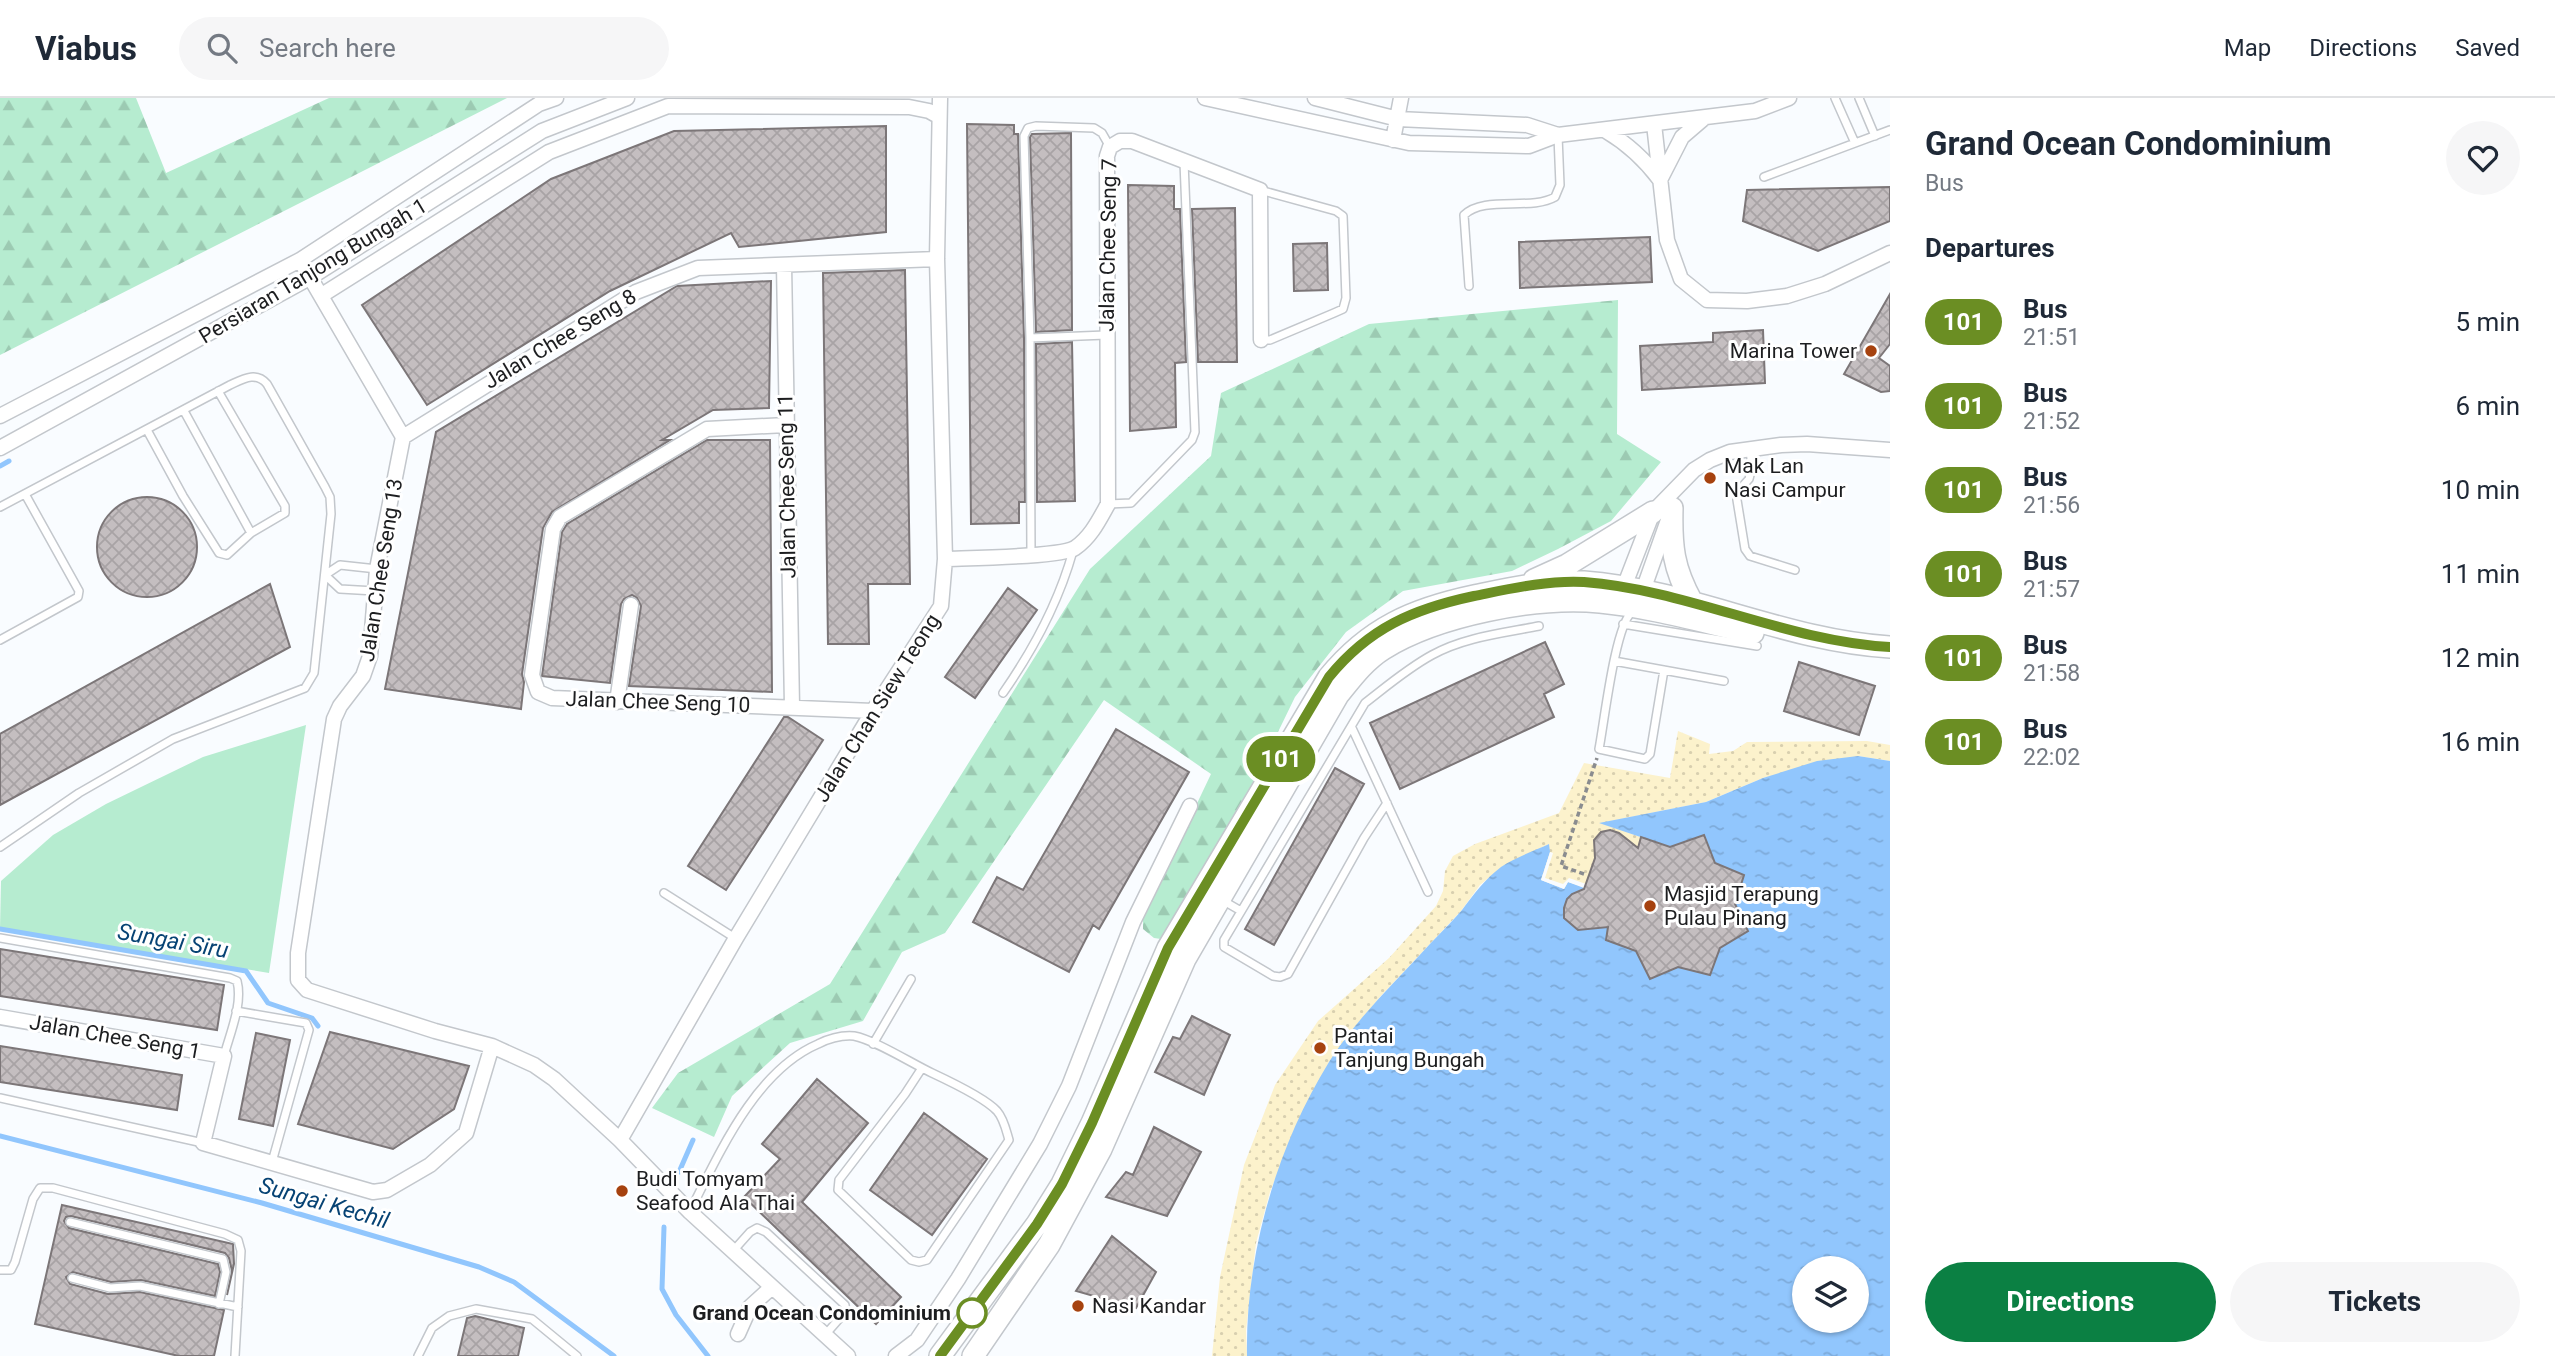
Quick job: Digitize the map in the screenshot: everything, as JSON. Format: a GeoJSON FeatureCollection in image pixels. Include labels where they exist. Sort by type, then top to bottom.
{"type":"FeatureCollection","features":[{"type":"Feature","properties":{"kind":"main road"},"geometry":{"type":"LineString","coordinates":[[1506,590],[1567,565],[1663,510],[1674,561],[1682,584],[1692,601]]}},
{"type":"Feature","properties":{"kind":"main road"},"geometry":{"type":"LineString","coordinates":[[940,1356],[1037,1224],[1062,1184],[1092,1123],[1168,948],[1329,677],[1359,645],[1403,617],[1448,602],[1540,584],[1582,582],[1629,605],[1692,601],[1778,628],[1853,645],[1890,647]]}},
{"type":"Feature","properties":{"kind":"main road"},"geometry":{"type":"LineString","coordinates":[[973,1356],[1049,1245],[1101,1149],[1185,959],[1338,695],[1354,675],[1381,650],[1420,630],[1462,617],[1508,608],[1565,602],[1599,602],[1629,605],[1823,648],[1856,654],[1890,655]]}},
{"type":"Feature","properties":{"kind":"main road"},"geometry":{"type":"LineString","coordinates":[[930,1356],[954,1338]]}},
{"type":"Feature","properties":{"kind":"street","name":"Persiaran Tanjong Bungah 1"},"geometry":{"type":"LineString","coordinates":[[0,416],[300,260],[539,104],[556,98]]}},
{"type":"Feature","properties":{"kind":"street","name":"Persiaran Tanjong Bungah 1"},"geometry":{"type":"LineString","coordinates":[[0,449],[311,277],[542,131],[627,98]]}},
{"type":"Feature","properties":{"kind":"street","name":"Jalan Chan Siew Teong"},"geometry":{"type":"LineString","coordinates":[[620,1140],[736,939],[873,711],[941,606],[945,559],[937,259],[940,98]]}},
{"type":"Feature","properties":{"kind":"street"},"geometry":{"type":"LineString","coordinates":[[1205,98],[1409,143],[1529,146],[1558,135],[1755,111],[1789,98]]}},
{"type":"Feature","properties":{"kind":"street"},"geometry":{"type":"LineString","coordinates":[[1315,98],[1398,119],[1527,125],[1558,135]]}},
{"type":"Feature","properties":{"kind":"street"},"geometry":{"type":"LineString","coordinates":[[1393,140],[1401,98]]}},
{"type":"Feature","properties":{"kind":"street","name":"Persiaran Tanjong Bungah 1"},"geometry":{"type":"LineString","coordinates":[[322,296],[549,152],[668,106],[909,103],[938,116]]}},
{"type":"Feature","properties":{"kind":"street"},"geometry":{"type":"LineString","coordinates":[[1660,180],[1682,137],[1691,127],[1706,118]]}},
{"type":"Feature","properties":{"kind":"street"},"geometry":{"type":"LineString","coordinates":[[1654,124],[1667,240],[1681,279],[1707,300],[1747,301],[1787,296],[1825,284],[1890,253]]}},
{"type":"Feature","properties":{"kind":"street"},"geometry":{"type":"LineString","coordinates":[[1606,131],[1646,162],[1660,180]]}},
{"type":"Feature","properties":{"kind":"street","name":"Jalan Chee Seng 7"},"geometry":{"type":"LineString","coordinates":[[1108,504],[1106,335],[1107,170],[1110,147],[1120,141],[1132,141],[1260,190]]}},
{"type":"Feature","properties":{"kind":"street"},"geometry":{"type":"LineString","coordinates":[[1260,190],[1261,340]]}},
{"type":"Feature","properties":{"kind":"street","name":"Jalan Chee Seng 8"},"geometry":{"type":"LineString","coordinates":[[403,437],[636,292],[698,268],[937,259]]}},
{"type":"Feature","properties":{"kind":"street"},"geometry":{"type":"LineString","coordinates":[[300,260],[403,437]]}},
{"type":"Feature","properties":{"kind":"street","name":"Jalan Chee Seng 11"},"geometry":{"type":"LineString","coordinates":[[785,265],[792,706]]}},
{"type":"Feature","properties":{"kind":"street","name":"Jalan Chee Seng 10"},"geometry":{"type":"LineString","coordinates":[[786,425],[707,429],[560,517],[553,529],[532,675],[538,692],[552,698],[873,711]]}},
{"type":"Feature","properties":{"kind":"street","name":"Jalan Chee Seng 13"},"geometry":{"type":"LineString","coordinates":[[403,437],[377,569],[370,656],[363,676],[340,706],[334,719],[296,966],[298,980],[307,990],[435,1031],[492,1046]]}},
{"type":"Feature","properties":{"kind":"street"},"geometry":{"type":"LineString","coordinates":[[1629,605],[1663,510],[1685,480],[1710,460],[1750,449],[1807,444],[1890,450]]}},
{"type":"Feature","properties":{"kind":"street"},"geometry":{"type":"LineString","coordinates":[[945,559],[1073,550],[1088,537],[1108,504]]}},
{"type":"Feature","properties":{"kind":"street"},"geometry":{"type":"LineString","coordinates":[[617,702],[631,605]]}},
{"type":"Feature","properties":{"kind":"street"},"geometry":{"type":"LineString","coordinates":[[896,1356],[917,1340],[958,1279],[1040,1144],[1069,1086],[1133,922],[1190,806]]}},
{"type":"Feature","properties":{"kind":"street","name":"Jalan Chee Seng 1"},"geometry":{"type":"LineString","coordinates":[[0,1017],[224,1056],[203,1143]]}},
{"type":"Feature","properties":{"kind":"street"},"geometry":{"type":"LineString","coordinates":[[203,1143],[373,1192],[387,1190],[430,1165],[466,1133],[492,1046],[534,1065],[554,1079],[620,1140],[690,1212],[848,1356]]}},
{"type":"Feature","properties":{"kind":"street"},"geometry":{"type":"LineString","coordinates":[[738,1335],[750,1307],[772,1287]]}},
{"type":"Feature","properties":{"kind":"lane"},"geometry":{"type":"LineString","coordinates":[[1835,98],[1855,143]]}},
{"type":"Feature","properties":{"kind":"lane"},"geometry":{"type":"LineString","coordinates":[[1859,98],[1875,136]]}},
{"type":"Feature","properties":{"kind":"lane"},"geometry":{"type":"LineString","coordinates":[[1031,555],[1030,338],[1024,136],[1028,128],[1036,126],[1094,128],[1102,133],[1110,147]]}},
{"type":"Feature","properties":{"kind":"lane"},"geometry":{"type":"LineString","coordinates":[[1764,177],[1890,130]]}},
{"type":"Feature","properties":{"kind":"lane"},"geometry":{"type":"LineString","coordinates":[[1469,286],[1464,215],[1475,208],[1544,201],[1555,197],[1560,185],[1558,135]]}},
{"type":"Feature","properties":{"kind":"lane"},"geometry":{"type":"LineString","coordinates":[[1108,504],[1131,503],[1192,440],[1195,432],[1184,162]]}},
{"type":"Feature","properties":{"kind":"lane"},"geometry":{"type":"LineString","coordinates":[[1260,190],[1336,211],[1343,216],[1346,224],[1346,299],[1343,309],[1270,340],[1261,340]]}},
{"type":"Feature","properties":{"kind":"lane"},"geometry":{"type":"LineString","coordinates":[[1030,338],[1106,335]]}},
{"type":"Feature","properties":{"kind":"lane"},"geometry":{"type":"LineString","coordinates":[[0,507],[218,391],[255,376],[262,378],[298,436],[330,498],[314,673],[305,688],[173,739],[79,793],[0,848]]}},
{"type":"Feature","properties":{"kind":"lane"},"geometry":{"type":"LineString","coordinates":[[147,430],[183,496],[219,553],[227,555],[251,534],[285,513],[285,506],[218,391]]}},
{"type":"Feature","properties":{"kind":"lane"},"geometry":{"type":"LineString","coordinates":[[184,411],[251,534]]}},
{"type":"Feature","properties":{"kind":"lane"},"geometry":{"type":"LineString","coordinates":[[1750,449],[1752,467],[1749,480],[1740,490],[1737,500],[1745,549],[1749,556],[1795,570]]}},
{"type":"Feature","properties":{"kind":"lane"},"geometry":{"type":"LineString","coordinates":[[0,640],[78,597],[79,591],[25,494]]}},
{"type":"Feature","properties":{"kind":"lane"},"geometry":{"type":"LineString","coordinates":[[1003,693],[1036,638],[1065,577],[1073,550]]}},
{"type":"Feature","properties":{"kind":"lane"},"geometry":{"type":"LineString","coordinates":[[325,575],[340,565],[377,569]]}},
{"type":"Feature","properties":{"kind":"lane"},"geometry":{"type":"LineString","coordinates":[[325,575],[340,589],[375,591]]}},
{"type":"Feature","properties":{"kind":"lane"},"geometry":{"type":"LineString","coordinates":[[1664,670],[1650,754],[1645,759],[1638,759],[1599,750],[1614,661],[1629,605],[1757,646]]}},
{"type":"Feature","properties":{"kind":"lane"},"geometry":{"type":"LineString","coordinates":[[1387,803],[1364,838],[1288,974],[1273,976],[1224,947],[1224,940],[1365,703],[1435,653],[1477,639],[1539,626]]}},
{"type":"Feature","properties":{"kind":"lane"},"geometry":{"type":"LineString","coordinates":[[1614,661],[1724,681]]}},
{"type":"Feature","properties":{"kind":"lane"},"geometry":{"type":"LineString","coordinates":[[1352,728],[1428,892]]}},
{"type":"Feature","properties":{"kind":"lane"},"geometry":{"type":"LineString","coordinates":[[664,893],[736,939]]}},
{"type":"Feature","properties":{"kind":"lane"},"geometry":{"type":"LineString","coordinates":[[1221,900],[1241,911]]}},
{"type":"Feature","properties":{"kind":"lane"},"geometry":{"type":"LineString","coordinates":[[0,938],[237,981],[239,990],[236,1011],[224,1056]]}},
{"type":"Feature","properties":{"kind":"lane"},"geometry":{"type":"LineString","coordinates":[[873,1044],[911,979]]}},
{"type":"Feature","properties":{"kind":"lane"},"geometry":{"type":"LineString","coordinates":[[236,1011],[306,1023],[309,1030],[271,1164]]}},
{"type":"Feature","properties":{"kind":"lane"},"geometry":{"type":"LineString","coordinates":[[690,1212],[714,1164],[748,1108],[780,1067],[803,1050],[839,1037],[854,1037],[922,1068],[996,1110],[1004,1123],[1009,1140],[927,1261],[911,1261],[838,1190],[839,1180],[922,1068]]}},
{"type":"Feature","properties":{"kind":"lane"},"geometry":{"type":"LineString","coordinates":[[0,1098],[203,1143]]}},
{"type":"Feature","properties":{"kind":"lane"},"geometry":{"type":"LineString","coordinates":[[0,1270],[11,1270],[15,1262],[33,1199],[40,1188],[53,1188],[225,1234],[238,1240],[241,1251],[235,1356]]}},
{"type":"Feature","properties":{"kind":"lane"},"geometry":{"type":"LineString","coordinates":[[70,1222],[223,1259],[226,1272],[219,1304]]}},
{"type":"Feature","properties":{"kind":"lane"},"geometry":{"type":"LineString","coordinates":[[733,1251],[750,1232],[757,1228],[766,1232],[845,1305],[846,1311],[825,1335]]}},
{"type":"Feature","properties":{"kind":"lane"},"geometry":{"type":"LineString","coordinates":[[72,1278],[110,1287],[140,1286],[238,1307]]}},
{"type":"Feature","properties":{"kind":"lane"},"geometry":{"type":"LineString","coordinates":[[418,1356],[432,1328],[449,1316],[476,1310],[532,1319],[577,1356]]}},
{"type":"Feature","properties":{"kind":"path"},"geometry":{"type":"LineString","coordinates":[[1584,874],[1561,866],[1599,750]]}},
{"type":"Feature","properties":{"kind":"green space"},"geometry":{"type":"Polygon","coordinates":[[[0,98],[136,98],[166,173],[329,98],[507,98],[0,355],[0,98]]]}},
{"type":"Feature","properties":{"kind":"green space"},"geometry":{"type":"Polygon","coordinates":[[[1618,300],[1617,434],[1661,462],[1611,521],[1512,571],[1403,591],[1346,632],[1295,697],[1224,843],[1161,939],[1154,938],[1143,929],[1143,917],[1211,774],[1104,700],[945,933],[902,952],[863,1021],[790,1043],[732,1096],[714,1137],[652,1108],[678,1073],[830,984],[1090,569],[1211,456],[1221,393],[1369,324],[1618,300]]]}},
{"type":"Feature","properties":{"kind":"green space"},"geometry":{"type":"Polygon","coordinates":[[[306,725],[269,973],[0,929],[1,881],[53,835],[106,804],[203,757],[306,725]]]}},
{"type":"Feature","properties":{"kind":"sand","name":"Pantai Tanjung Bungah"},"geometry":{"type":"Polygon","coordinates":[[[1678,731],[1710,744],[1709,754],[1733,751],[1747,742],[1867,741],[1890,745],[1890,761],[1858,756],[1763,778],[1706,802],[1601,823],[1715,863],[1564,889],[1541,880],[1549,844],[1503,866],[1480,885],[1461,911],[1379,998],[1329,1062],[1291,1140],[1270,1192],[1256,1243],[1246,1331],[1247,1356],[1212,1356],[1220,1277],[1244,1165],[1275,1085],[1318,1021],[1389,958],[1436,906],[1443,891],[1445,871],[1453,856],[1475,844],[1559,813],[1584,763],[1670,778],[1678,731]]]}},
{"type":"Feature","properties":{"kind":"water"},"geometry":{"type":"Polygon","coordinates":[[[1858,756],[1890,761],[1890,1356],[1247,1356],[1252,1280],[1267,1204],[1294,1130],[1329,1062],[1376,1001],[1501,867],[1549,844],[1550,852],[1541,880],[1564,889],[1568,882],[1584,887],[1583,891],[1670,847],[1599,823],[1706,802],[1763,778],[1817,761],[1858,756]]]}},
{"type":"Feature","properties":{"kind":"pier","name":"Masjid Terapung Pulau Pinang"},"geometry":{"type":"Polygon","coordinates":[[[1704,835],[1715,863],[1744,875],[1735,904],[1748,931],[1720,948],[1710,975],[1678,967],[1650,979],[1636,951],[1606,940],[1608,926],[1599,925],[1578,930],[1564,918],[1567,899],[1584,888],[1568,882],[1564,889],[1541,880],[1550,852],[1553,853],[1545,878],[1563,884],[1569,878],[1586,884],[1671,851],[1639,842],[1641,837],[1671,847],[1704,835]]]}},
{"type":"Feature","properties":{"kind":"building"},"geometry":{"type":"Polygon","coordinates":[[[967,124],[1014,125],[1014,134],[1018,134],[1024,338],[1025,502],[1019,502],[1019,523],[971,524],[967,124]]]}},
{"type":"Feature","properties":{"kind":"building"},"geometry":{"type":"Polygon","coordinates":[[[886,126],[886,232],[739,247],[731,233],[610,291],[427,405],[362,305],[551,179],[674,131],[886,126]]]}},
{"type":"Feature","properties":{"kind":"building"},"geometry":{"type":"Polygon","coordinates":[[[1071,133],[1072,330],[1036,332],[1030,137],[1032,134],[1071,133]]]}},
{"type":"Feature","properties":{"kind":"building"},"geometry":{"type":"Polygon","coordinates":[[[1128,185],[1174,186],[1174,209],[1180,209],[1186,362],[1175,363],[1176,427],[1130,431],[1128,185]]]}},
{"type":"Feature","properties":{"kind":"building"},"geometry":{"type":"Polygon","coordinates":[[[1890,187],[1890,221],[1818,251],[1743,221],[1747,190],[1890,187]]]}},
{"type":"Feature","properties":{"kind":"building"},"geometry":{"type":"Polygon","coordinates":[[[1235,208],[1237,362],[1198,362],[1192,209],[1235,208]]]}},
{"type":"Feature","properties":{"kind":"building"},"geometry":{"type":"Polygon","coordinates":[[[1650,237],[1652,282],[1520,288],[1519,242],[1650,237]]]}},
{"type":"Feature","properties":{"kind":"building"},"geometry":{"type":"Polygon","coordinates":[[[1327,243],[1328,290],[1294,291],[1293,244],[1327,243]]]}},
{"type":"Feature","properties":{"kind":"building"},"geometry":{"type":"Polygon","coordinates":[[[905,270],[910,584],[868,584],[869,644],[828,644],[823,273],[905,270]]]}},
{"type":"Feature","properties":{"kind":"building"},"geometry":{"type":"Polygon","coordinates":[[[771,281],[769,408],[713,410],[662,440],[670,440],[552,512],[543,528],[522,674],[524,682],[521,709],[385,689],[436,432],[677,286],[771,281]]]}},
{"type":"Feature","properties":{"kind":"building","name":"Marina Tower"},"geometry":{"type":"Polygon","coordinates":[[[1890,294],[1890,344],[1879,358],[1890,366],[1890,391],[1881,392],[1844,374],[1890,294]]]}},
{"type":"Feature","properties":{"kind":"building"},"geometry":{"type":"Polygon","coordinates":[[[1763,330],[1765,383],[1642,390],[1640,346],[1713,342],[1713,333],[1763,330]]]}},
{"type":"Feature","properties":{"kind":"building"},"geometry":{"type":"Polygon","coordinates":[[[1072,342],[1075,501],[1037,502],[1036,344],[1072,342]]]}},
{"type":"Feature","properties":{"kind":"building"},"geometry":{"type":"Polygon","coordinates":[[[707,440],[770,440],[772,692],[629,686],[641,606],[632,595],[621,604],[610,683],[542,676],[562,532],[567,524],[707,440]]]}},
{"type":"Feature","properties":{"kind":"building"},"geometry":{"type":"Polygon","coordinates":[[[147,497],[166,501],[182,512],[193,528],[197,547],[193,566],[182,582],[166,593],[147,597],[128,593],[112,582],[101,566],[97,547],[101,528],[112,512],[128,501],[147,497]]]}},
{"type":"Feature","properties":{"kind":"building"},"geometry":{"type":"Polygon","coordinates":[[[270,584],[290,647],[0,805],[0,734],[270,584]]]}},
{"type":"Feature","properties":{"kind":"building"},"geometry":{"type":"Polygon","coordinates":[[[1008,588],[1037,610],[975,698],[945,677],[1008,588]]]}},
{"type":"Feature","properties":{"kind":"building"},"geometry":{"type":"Polygon","coordinates":[[[1545,642],[1564,684],[1544,694],[1554,717],[1400,789],[1370,723],[1545,642]]]}},
{"type":"Feature","properties":{"kind":"building"},"geometry":{"type":"Polygon","coordinates":[[[1799,662],[1875,686],[1859,735],[1784,711],[1799,662]]]}},
{"type":"Feature","properties":{"kind":"building"},"geometry":{"type":"Polygon","coordinates":[[[784,717],[823,740],[726,890],[688,866],[784,717]]]}},
{"type":"Feature","properties":{"kind":"building"},"geometry":{"type":"Polygon","coordinates":[[[1116,729],[1189,772],[1099,929],[1093,925],[1069,972],[973,922],[997,877],[1023,890],[1116,729]]]}},
{"type":"Feature","properties":{"kind":"building"},"geometry":{"type":"Polygon","coordinates":[[[1335,768],[1364,784],[1274,945],[1245,929],[1335,768]]]}},
{"type":"Feature","properties":{"kind":"building","name":"Masjid Terapung Pulau Pinang"},"geometry":{"type":"Polygon","coordinates":[[[1610,830],[1619,833],[1638,848],[1641,837],[1670,847],[1704,835],[1715,863],[1744,875],[1735,904],[1748,931],[1720,948],[1710,975],[1678,967],[1650,979],[1636,951],[1606,940],[1608,927],[1578,930],[1564,918],[1567,899],[1584,889],[1595,858],[1594,840],[1601,832],[1610,830]]]}},
{"type":"Feature","properties":{"kind":"building"},"geometry":{"type":"Polygon","coordinates":[[[0,949],[224,985],[217,1030],[0,996],[0,949]]]}},
{"type":"Feature","properties":{"kind":"building"},"geometry":{"type":"Polygon","coordinates":[[[1192,1016],[1230,1035],[1204,1095],[1155,1072],[1173,1037],[1180,1039],[1192,1016]]]}},
{"type":"Feature","properties":{"kind":"building"},"geometry":{"type":"Polygon","coordinates":[[[330,1032],[469,1066],[454,1109],[393,1149],[298,1124],[330,1032]]]}},
{"type":"Feature","properties":{"kind":"building"},"geometry":{"type":"Polygon","coordinates":[[[256,1033],[290,1040],[273,1126],[239,1119],[256,1033]]]}},
{"type":"Feature","properties":{"kind":"building"},"geometry":{"type":"Polygon","coordinates":[[[0,1046],[182,1075],[177,1110],[0,1082],[0,1046]]]}},
{"type":"Feature","properties":{"kind":"building"},"geometry":{"type":"Polygon","coordinates":[[[817,1079],[868,1123],[802,1202],[901,1297],[876,1324],[744,1197],[780,1159],[762,1144],[817,1079]]]}},
{"type":"Feature","properties":{"kind":"building"},"geometry":{"type":"Polygon","coordinates":[[[924,1113],[987,1159],[932,1235],[870,1190],[924,1113]]]}},
{"type":"Feature","properties":{"kind":"building"},"geometry":{"type":"Polygon","coordinates":[[[1154,1127],[1201,1152],[1167,1216],[1106,1197],[1126,1172],[1133,1175],[1154,1127]]]}},
{"type":"Feature","properties":{"kind":"building"},"geometry":{"type":"Polygon","coordinates":[[[62,1205],[233,1244],[234,1264],[227,1295],[232,1271],[225,1253],[71,1216],[64,1221],[69,1228],[218,1264],[220,1272],[215,1296],[141,1280],[111,1282],[73,1272],[66,1277],[70,1284],[108,1294],[140,1292],[224,1310],[214,1356],[179,1356],[35,1324],[62,1205]]]}},
{"type":"Feature","properties":{"kind":"building"},"geometry":{"type":"Polygon","coordinates":[[[1112,1236],[1156,1272],[1136,1308],[1076,1291],[1112,1236]]]}},
{"type":"Feature","properties":{"kind":"building"},"geometry":{"type":"Polygon","coordinates":[[[475,1316],[524,1328],[518,1356],[458,1356],[467,1318],[475,1316]]]}},
{"type":"Feature","properties":{"kind":"waterway","name":"Sungai Siru"},"geometry":{"type":"LineString","coordinates":[[0,466],[9,461]]}},
{"type":"Feature","properties":{"kind":"waterway","name":"Sungai Siru"},"geometry":{"type":"LineString","coordinates":[[0,929],[246,971],[268,1003],[312,1018],[318,1026]]}},
{"type":"Feature","properties":{"kind":"waterway","name":"Sungai Kechil"},"geometry":{"type":"LineString","coordinates":[[0,1136],[262,1203],[479,1267],[514,1282],[614,1356]]}},
{"type":"Feature","properties":{"kind":"waterway","name":"Sungai Kechil"},"geometry":{"type":"LineString","coordinates":[[679,1172],[693,1140]]}},
{"type":"Feature","properties":{"kind":"waterway","name":"Sungai Kechil"},"geometry":{"type":"LineString","coordinates":[[664,1227],[662,1289],[676,1315],[708,1356]]}},
{"type":"Feature","properties":{"kind":"bus line","name":"101"},"geometry":{"type":"LineString","coordinates":[[940,1356],[1037,1224],[1062,1184],[1092,1123],[1168,948],[1329,677],[1359,645],[1393,622],[1414,612],[1448,602],[1540,584],[1582,582],[1642,590],[1692,601],[1778,628],[1853,645],[1890,647]]}},
{"type":"Feature","properties":{"kind":"place","name":"Marina Tower"},"geometry":{"type":"Point","coordinates":[1871,351]}},
{"type":"Feature","properties":{"kind":"place","name":"Mak Lan Nasi Campur"},"geometry":{"type":"Point","coordinates":[1710,478]}},
{"type":"Feature","properties":{"kind":"place","name":"Masjid Terapung Pulau Pinang"},"geometry":{"type":"Point","coordinates":[1650,906]}},
{"type":"Feature","properties":{"kind":"place","name":"Pantai Tanjung Bungah"},"geometry":{"type":"Point","coordinates":[1320,1048]}},
{"type":"Feature","properties":{"kind":"place","name":"Budi Tomyam Seafood Ala Thai"},"geometry":{"type":"Point","coordinates":[622,1191]}},
{"type":"Feature","properties":{"kind":"place","name":"Nasi Kandar"},"geometry":{"type":"Point","coordinates":[1078,1306]}},
{"type":"Feature","properties":{"kind":"place","name":"Grand Ocean Condominium"},"geometry":{"type":"Point","coordinates":[972,1313]}}]}
